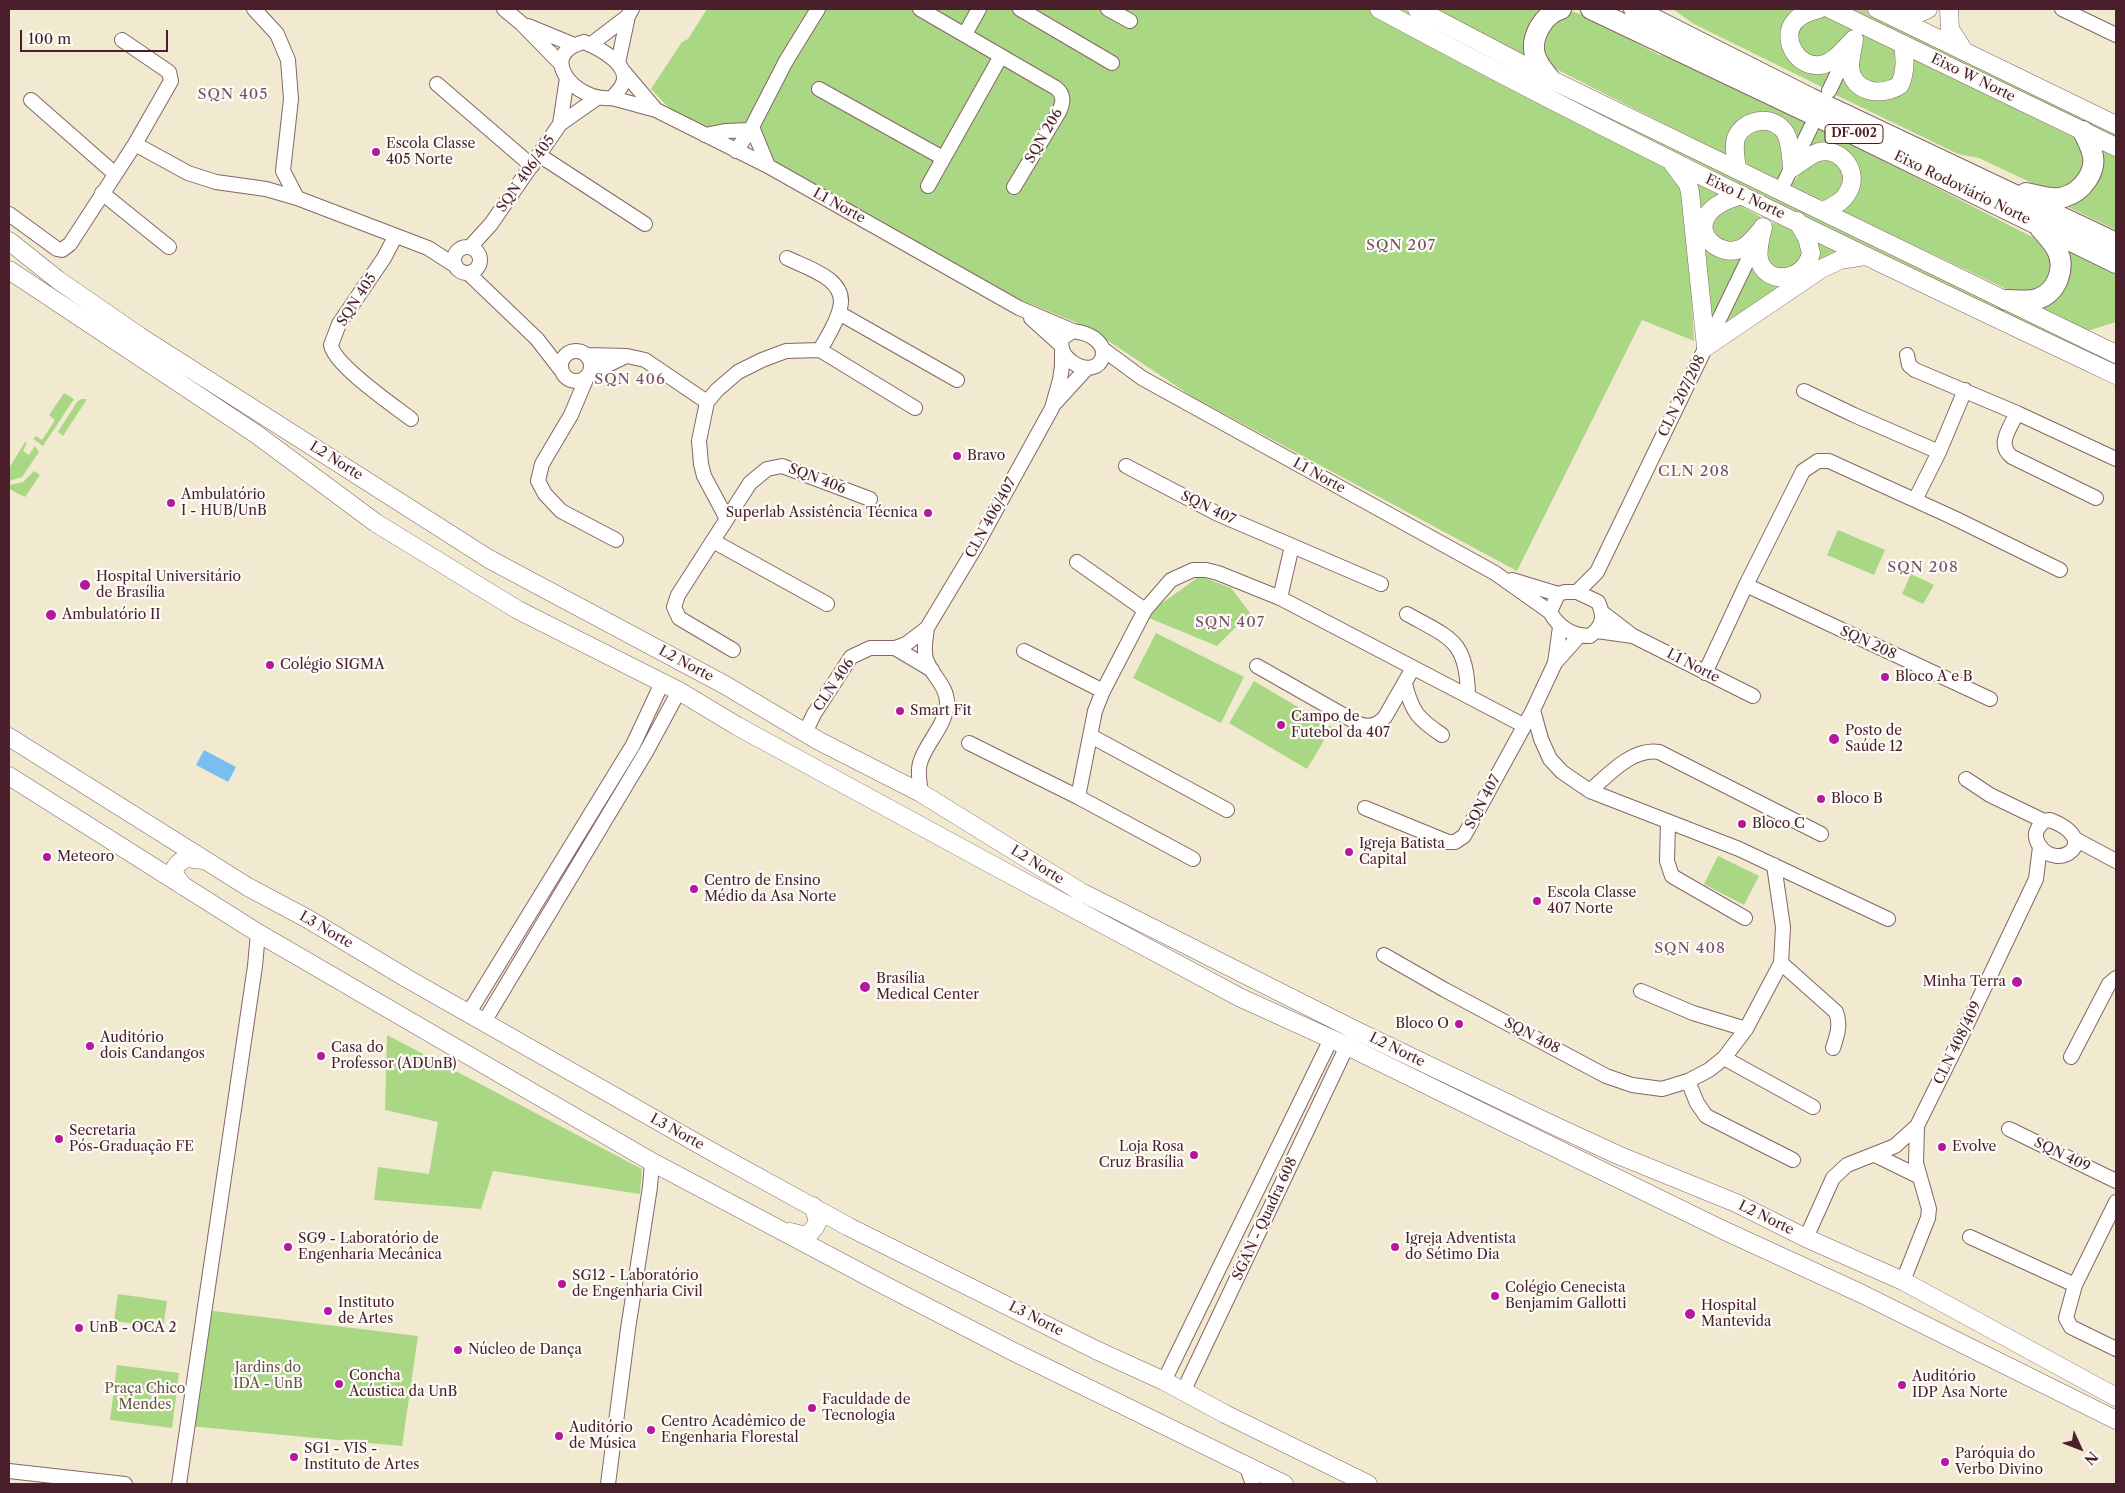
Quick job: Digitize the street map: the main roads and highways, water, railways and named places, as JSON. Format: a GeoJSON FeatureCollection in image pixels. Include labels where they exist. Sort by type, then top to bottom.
{"type":"FeatureCollection","features":[{"type":"Feature","properties":{"kind":"highway"},"geometry":{"type":"LineString","coordinates":[[1550,79],[1537,61],[1534,44],[1545,19],[1551,13],[1560,9]]}},
{"type":"Feature","properties":{"kind":"highway"},"geometry":{"type":"LineString","coordinates":[[1584,9],[1591,9]]}},
{"type":"Feature","properties":{"kind":"highway","name":"Eixo Rodoviário Norte"},"geometry":{"type":"LineString","coordinates":[[1591,9],[1835,125],[2116,263]]}},
{"type":"Feature","properties":{"kind":"highway","name":"Eixo Rodoviário Norte"},"geometry":{"type":"LineString","coordinates":[[1634,9],[1810,98],[2116,243]]}},
{"type":"Feature","properties":{"kind":"highway"},"geometry":{"type":"LineString","coordinates":[[2002,189],[2055,198],[2064,198],[2073,193],[2087,180],[2092,168],[2093,154],[2083,131]]}},
{"type":"Feature","properties":{"kind":"highway"},"geometry":{"type":"LineString","coordinates":[[2006,300],[2040,298],[2050,291],[2058,280],[2061,264],[2057,250],[2037,225]]}},
{"type":"Feature","properties":{"kind":"main road","name":"Eixo L Norte"},"geometry":{"type":"LineString","coordinates":[[1379,9],[1498,73],[1672,162],[2116,376]]}},
{"type":"Feature","properties":{"kind":"main road","name":"Eixo L Norte"},"geometry":{"type":"LineString","coordinates":[[1417,9],[1550,79],[2116,354]]}},
{"type":"Feature","properties":{"kind":"main road"},"geometry":{"type":"LineString","coordinates":[[1819,9],[1800,17],[1794,22],[1790,32],[1791,48],[1798,56],[1812,64],[1820,64],[1838,55],[1854,39],[1850,68],[1857,83],[1865,89],[1884,93],[1900,85],[1904,74],[1903,44]]}},
{"type":"Feature","properties":{"kind":"main road","name":"Eixo W Norte"},"geometry":{"type":"LineString","coordinates":[[1830,9],[2116,147]]}},
{"type":"Feature","properties":{"kind":"main road","name":"Eixo W Norte"},"geometry":{"type":"LineString","coordinates":[[1877,9],[2116,125]]}},
{"type":"Feature","properties":{"kind":"main road"},"geometry":{"type":"LineString","coordinates":[[1896,18],[1918,14],[1928,9]]}},
{"type":"Feature","properties":{"kind":"main road"},"geometry":{"type":"LineString","coordinates":[[1949,9],[1950,29],[1964,52]]}},
{"type":"Feature","properties":{"kind":"main road"},"geometry":{"type":"LineString","coordinates":[[1737,169],[1736,141],[1739,133],[1747,124],[1763,120],[1778,126],[1785,133],[1788,176],[1814,154],[1830,151],[1849,166],[1853,176],[1847,195],[1824,211]]}},
{"type":"Feature","properties":{"kind":"main road"},"geometry":{"type":"LineString","coordinates":[[1672,162],[1684,178],[1690,192],[1706,347],[1821,269],[1840,260],[1865,256]]}},
{"type":"Feature","properties":{"kind":"main road"},"geometry":{"type":"LineString","coordinates":[[1742,195],[1728,200],[1714,208],[1707,215],[1704,223],[1707,237],[1721,250],[1739,250],[1746,246],[1765,224],[1759,244],[1759,259],[1762,266],[1778,276],[1790,277],[1798,274],[1805,267],[1811,253],[1807,238],[1797,221]]}},
{"type":"Feature","properties":{"kind":"main road","name":"L2 Norte"},"geometry":{"type":"LineString","coordinates":[[9,241],[58,280],[139,336],[489,559],[750,699],[805,733],[921,794],[1081,892],[1216,961],[1553,1125],[1618,1155],[1736,1203],[1806,1238],[1904,1281],[2116,1397]]}},
{"type":"Feature","properties":{"kind":"main road","name":"L2 Norte"},"geometry":{"type":"LineString","coordinates":[[9,270],[256,434],[376,523],[518,610],[627,663],[737,726],[1241,998],[1339,1043],[1723,1230],[1860,1293],[2116,1420]]}},
{"type":"Feature","properties":{"kind":"main road"},"geometry":{"type":"LineString","coordinates":[[445,566],[459,560],[463,548],[460,540]]}},
{"type":"Feature","properties":{"kind":"main road"},"geometry":{"type":"LineString","coordinates":[[475,584],[470,573],[472,569],[476,562],[489,559]]}},
{"type":"Feature","properties":{"kind":"main road"},"geometry":{"type":"LineString","coordinates":[[737,726],[729,714],[731,708],[737,701],[750,699]]}},
{"type":"Feature","properties":{"kind":"main road","name":"L3 Norte"},"geometry":{"type":"LineString","coordinates":[[9,737],[203,860],[685,1137],[849,1227],[1096,1350],[1164,1381],[1368,1484]]}},
{"type":"Feature","properties":{"kind":"main road"},"geometry":{"type":"LineString","coordinates":[[9,776],[258,933],[652,1162],[1250,1476],[1280,1484]]}},
{"type":"Feature","properties":{"kind":"main road"},"geometry":{"type":"LineString","coordinates":[[943,838],[955,828],[958,820],[955,814]]}},
{"type":"Feature","properties":{"kind":"main road"},"geometry":{"type":"LineString","coordinates":[[183,886],[174,874],[178,863],[187,858],[203,860]]}},
{"type":"Feature","properties":{"kind":"main road"},"geometry":{"type":"LineString","coordinates":[[1723,1230],[1725,1212],[1736,1203]]}},
{"type":"Feature","properties":{"kind":"main road"},"geometry":{"type":"LineString","coordinates":[[775,1226],[807,1236],[818,1221],[813,1206]]}},
{"type":"Feature","properties":{"kind":"main road"},"geometry":{"type":"LineString","coordinates":[[831,1257],[822,1244],[822,1236],[830,1227],[849,1227]]}},
{"type":"Feature","properties":{"kind":"main road"},"geometry":{"type":"LineString","coordinates":[[1947,1336],[1956,1324],[1958,1309]]}},
{"type":"Feature","properties":{"kind":"water"},"geometry":{"type":"Polygon","coordinates":[[[204,750],[236,767],[228,782],[196,765],[204,750]]]}},
{"type":"Feature","properties":{"kind":"tunnel"},"geometry":{"type":"LineString","coordinates":[[1857,33],[1869,9]]}},
{"type":"Feature","properties":{"kind":"place","name":"Escola Classe 405 Norte"},"geometry":{"type":"Point","coordinates":[376,152]}},
{"type":"Feature","properties":{"kind":"place","name":"Bravo"},"geometry":{"type":"Point","coordinates":[957,456]}},
{"type":"Feature","properties":{"kind":"place","name":"Ambulatório I - HUB/UnB"},"geometry":{"type":"Point","coordinates":[171,503]}},
{"type":"Feature","properties":{"kind":"place","name":"Superlab Assistência Técnica"},"geometry":{"type":"Point","coordinates":[928,513]}},
{"type":"Feature","properties":{"kind":"place","name":"Hospital Universitário de Brasília"},"geometry":{"type":"Point","coordinates":[85,585]}},
{"type":"Feature","properties":{"kind":"place","name":"Ambulatório II"},"geometry":{"type":"Point","coordinates":[51,615]}},
{"type":"Feature","properties":{"kind":"place","name":"Colégio SIGMA"},"geometry":{"type":"Point","coordinates":[270,665]}},
{"type":"Feature","properties":{"kind":"place","name":"Bloco A e B"},"geometry":{"type":"Point","coordinates":[1885,677]}},
{"type":"Feature","properties":{"kind":"place","name":"Smart Fit"},"geometry":{"type":"Point","coordinates":[900,711]}},
{"type":"Feature","properties":{"kind":"place","name":"Campo de Futebol da 407"},"geometry":{"type":"Point","coordinates":[1281,725]}},
{"type":"Feature","properties":{"kind":"place","name":"Posto de Saúde 12"},"geometry":{"type":"Point","coordinates":[1834,739]}},
{"type":"Feature","properties":{"kind":"place","name":"Bloco B"},"geometry":{"type":"Point","coordinates":[1821,799]}},
{"type":"Feature","properties":{"kind":"place","name":"Bloco C"},"geometry":{"type":"Point","coordinates":[1742,824]}},
{"type":"Feature","properties":{"kind":"place","name":"Igreja Batista Capital"},"geometry":{"type":"Point","coordinates":[1349,852]}},
{"type":"Feature","properties":{"kind":"place","name":"Meteoro"},"geometry":{"type":"Point","coordinates":[47,857]}},
{"type":"Feature","properties":{"kind":"place","name":"Centro de Ensino Médio da Asa Norte"},"geometry":{"type":"Point","coordinates":[694,889]}},
{"type":"Feature","properties":{"kind":"place","name":"Escola Classe 407 Norte"},"geometry":{"type":"Point","coordinates":[1537,901]}},
{"type":"Feature","properties":{"kind":"place","name":"Minha Terra"},"geometry":{"type":"Point","coordinates":[2017,982]}},
{"type":"Feature","properties":{"kind":"place","name":"Brasília Medical Center"},"geometry":{"type":"Point","coordinates":[865,987]}},
{"type":"Feature","properties":{"kind":"place","name":"Bloco O"},"geometry":{"type":"Point","coordinates":[1459,1024]}},
{"type":"Feature","properties":{"kind":"place","name":"Auditório dois Candangos"},"geometry":{"type":"Point","coordinates":[90,1046]}},
{"type":"Feature","properties":{"kind":"place","name":"Casa do Professor (ADUnB)"},"geometry":{"type":"Point","coordinates":[321,1056]}},
{"type":"Feature","properties":{"kind":"place","name":"Secretaria Pós-Graduação FE"},"geometry":{"type":"Point","coordinates":[59,1139]}},
{"type":"Feature","properties":{"kind":"place","name":"Evolve"},"geometry":{"type":"Point","coordinates":[1942,1147]}},
{"type":"Feature","properties":{"kind":"place","name":"Loja Rosa Cruz Brasília"},"geometry":{"type":"Point","coordinates":[1194,1155]}},
{"type":"Feature","properties":{"kind":"place","name":"SG9 - Laboratório de Engenharia Mecânica"},"geometry":{"type":"Point","coordinates":[288,1247]}},
{"type":"Feature","properties":{"kind":"place","name":"Igreja Adventista do Sétimo Dia"},"geometry":{"type":"Point","coordinates":[1395,1247]}},
{"type":"Feature","properties":{"kind":"place","name":"SG12 - Laboratório de Engenharia Civil"},"geometry":{"type":"Point","coordinates":[562,1284]}},
{"type":"Feature","properties":{"kind":"place","name":"Colégio Cenecista Benjamim Gallotti"},"geometry":{"type":"Point","coordinates":[1495,1296]}},
{"type":"Feature","properties":{"kind":"place","name":"Instituto de Artes"},"geometry":{"type":"Point","coordinates":[328,1311]}},
{"type":"Feature","properties":{"kind":"place","name":"Hospital Mantevida"},"geometry":{"type":"Point","coordinates":[1690,1314]}},
{"type":"Feature","properties":{"kind":"place","name":"UnB - OCA 2"},"geometry":{"type":"Point","coordinates":[79,1328]}},
{"type":"Feature","properties":{"kind":"place","name":"Núcleo de Dança"},"geometry":{"type":"Point","coordinates":[458,1350]}},
{"type":"Feature","properties":{"kind":"place","name":"Concha Acústica da UnB"},"geometry":{"type":"Point","coordinates":[339,1384]}},
{"type":"Feature","properties":{"kind":"place","name":"Auditório IDP Asa Norte"},"geometry":{"type":"Point","coordinates":[1902,1385]}},
{"type":"Feature","properties":{"kind":"place","name":"Faculdade de Tecnologia"},"geometry":{"type":"Point","coordinates":[812,1408]}},
{"type":"Feature","properties":{"kind":"place","name":"Centro Acadêmico de Engenharia Florestal"},"geometry":{"type":"Point","coordinates":[651,1430]}},
{"type":"Feature","properties":{"kind":"place","name":"Auditório de Música"},"geometry":{"type":"Point","coordinates":[559,1436]}},
{"type":"Feature","properties":{"kind":"place","name":"SG1 - VIS - Instituto de Artes"},"geometry":{"type":"Point","coordinates":[294,1457]}},
{"type":"Feature","properties":{"kind":"place","name":"Paróquia do Verbo Divino"},"geometry":{"type":"Point","coordinates":[1945,1462]}},
{"type":"Feature","properties":{"kind":"district","name":"SQN 405"},"geometry":{"type":"Point","coordinates":[233,95]}},
{"type":"Feature","properties":{"kind":"district","name":"SQN 207"},"geometry":{"type":"Point","coordinates":[1401,246]}},
{"type":"Feature","properties":{"kind":"district","name":"SQN 406"},"geometry":{"type":"Point","coordinates":[630,380]}},
{"type":"Feature","properties":{"kind":"district","name":"CLN 208"},"geometry":{"type":"Point","coordinates":[1694,472]}},
{"type":"Feature","properties":{"kind":"district","name":"SQN 208"},"geometry":{"type":"Point","coordinates":[1923,568]}},
{"type":"Feature","properties":{"kind":"district","name":"SQN 407"},"geometry":{"type":"Point","coordinates":[1230,623]}},
{"type":"Feature","properties":{"kind":"district","name":"SQN 408"},"geometry":{"type":"Point","coordinates":[1690,949]}},
{"type":"Feature","properties":{"kind":"park label","name":"Jardins do IDA - UnB"},"geometry":{"type":"Point","coordinates":[268,1376]}},
{"type":"Feature","properties":{"kind":"park label","name":"Praça Chico Mendes"},"geometry":{"type":"Point","coordinates":[145,1398]}}]}
